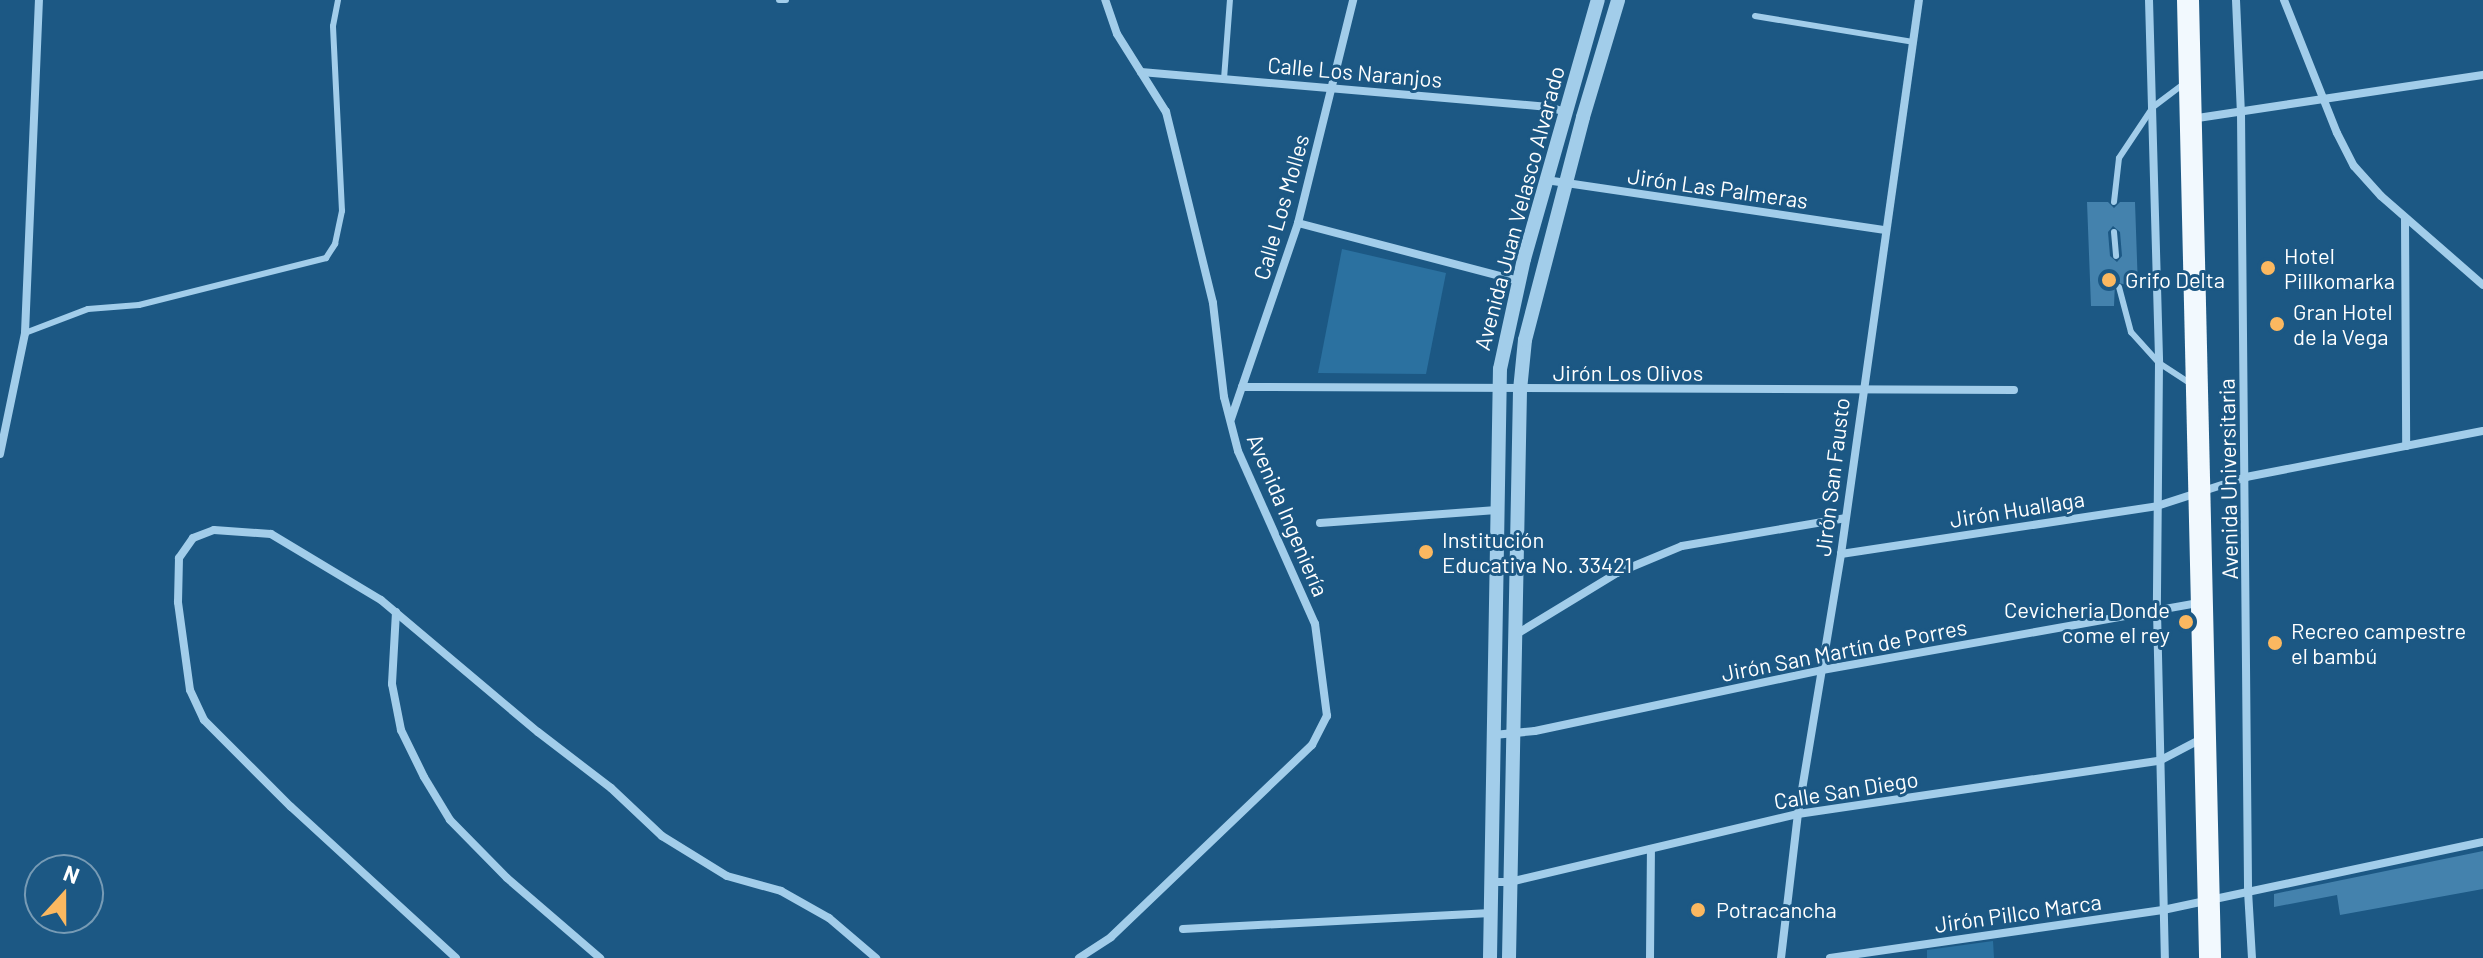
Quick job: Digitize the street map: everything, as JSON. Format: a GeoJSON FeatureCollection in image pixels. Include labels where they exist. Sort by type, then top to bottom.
{"type":"FeatureCollection","features":[{"type":"Feature","properties":{"kind":"highway"},"geometry":{"type":"LineString","coordinates":[[2188,0],[2210,958]]}},
{"type":"Feature","properties":{"kind":"street"},"geometry":{"type":"LineString","coordinates":[[0,454],[25,333],[39,0]]}},
{"type":"Feature","properties":{"kind":"street","name":"Avenida Ingeniería"},"geometry":{"type":"LineString","coordinates":[[1079,958],[1111,937],[1312,745],[1327,716],[1315,624],[1238,451],[1230,420],[1213,303],[1166,112],[1117,34],[1105,0]]}},
{"type":"Feature","properties":{"kind":"street","name":"Calle Los Molles"},"geometry":{"type":"LineString","coordinates":[[1230,420],[1298,223],[1353,0]]}},
{"type":"Feature","properties":{"kind":"street","name":"Avenida Juan Velasco Alvarado"},"geometry":{"type":"LineString","coordinates":[[1490,958],[1497,510],[1504,343],[1546,180],[1598,0]]}},
{"type":"Feature","properties":{"kind":"street","name":"Avenida Juan Velasco Alvarado"},"geometry":{"type":"LineString","coordinates":[[1509,958],[1520,390],[1525,340],[1618,0]]}},
{"type":"Feature","properties":{"kind":"street","name":"Jirón San Fausto"},"geometry":{"type":"LineString","coordinates":[[1781,958],[1798,814],[1841,554],[1861,392],[1919,0]]}},
{"type":"Feature","properties":{"kind":"street"},"geometry":{"type":"LineString","coordinates":[[2149,0],[2159,363],[2157,611],[2165,958]]}},
{"type":"Feature","properties":{"kind":"street","name":"Avenida Universitaria"},"geometry":{"type":"LineString","coordinates":[[2236,0],[2241,114],[2248,891],[2252,958]]}},
{"type":"Feature","properties":{"kind":"street"},"geometry":{"type":"LineString","coordinates":[[2284,0],[2354,166],[2405,218],[2483,285]]}},
{"type":"Feature","properties":{"kind":"street","name":"Calle Los Naranjos"},"geometry":{"type":"LineString","coordinates":[[1141,72],[1549,107],[1565,112]]}},
{"type":"Feature","properties":{"kind":"street"},"geometry":{"type":"LineString","coordinates":[[2190,119],[2325,102],[2483,75]]}},
{"type":"Feature","properties":{"kind":"street","name":"Jirón Las Palmeras"},"geometry":{"type":"LineString","coordinates":[[1546,180],[1885,230]]}},
{"type":"Feature","properties":{"kind":"street"},"geometry":{"type":"LineString","coordinates":[[2405,218],[2406,446]]}},
{"type":"Feature","properties":{"kind":"street"},"geometry":{"type":"LineString","coordinates":[[1298,223],[1519,281]]}},
{"type":"Feature","properties":{"kind":"street","name":"Jirón Los Olivos"},"geometry":{"type":"LineString","coordinates":[[1242,387],[1861,392],[2014,390]]}},
{"type":"Feature","properties":{"kind":"street","name":"Jirón Huallaga"},"geometry":{"type":"LineString","coordinates":[[1841,554],[2157,506],[2246,477],[2483,431]]}},
{"type":"Feature","properties":{"kind":"street"},"geometry":{"type":"LineString","coordinates":[[1320,523],[1497,510]]}},
{"type":"Feature","properties":{"kind":"street"},"geometry":{"type":"LineString","coordinates":[[1514,636],[1617,573],[1682,546],[1845,518]]}},
{"type":"Feature","properties":{"kind":"street"},"geometry":{"type":"LineString","coordinates":[[456,958],[291,807],[204,720],[190,690],[178,602],[179,558],[193,538],[214,530],[271,534],[396,612],[538,732],[611,788],[662,836],[727,876],[781,891],[829,918],[876,958]]}},
{"type":"Feature","properties":{"kind":"street","name":"Jirón San Martín de Porres"},"geometry":{"type":"LineString","coordinates":[[1494,735],[1513,734],[1822,670],[2203,603]]}},
{"type":"Feature","properties":{"kind":"street"},"geometry":{"type":"LineString","coordinates":[[396,612],[392,684],[401,730],[424,777],[450,820],[507,878],[600,958]]}},
{"type":"Feature","properties":{"kind":"street","name":"Calle San Diego"},"geometry":{"type":"LineString","coordinates":[[1491,882],[1510,882],[1798,814],[2159,761],[2206,737]]}},
{"type":"Feature","properties":{"kind":"street","name":"Jirón Pillco Marca"},"geometry":{"type":"LineString","coordinates":[[1830,958],[2163,910],[2483,842]]}},
{"type":"Feature","properties":{"kind":"street"},"geometry":{"type":"LineString","coordinates":[[1650,958],[1651,849]]}},
{"type":"Feature","properties":{"kind":"street"},"geometry":{"type":"LineString","coordinates":[[1183,929],[1491,913]]}},
{"type":"Feature","properties":{"kind":"lane"},"geometry":{"type":"LineString","coordinates":[[25,333],[88,309],[139,305],[326,258],[335,244],[342,211],[333,26],[338,0]]}},
{"type":"Feature","properties":{"kind":"lane"},"geometry":{"type":"LineString","coordinates":[[779,0],[786,0]]}},
{"type":"Feature","properties":{"kind":"lane"},"geometry":{"type":"LineString","coordinates":[[1224,79],[1230,0]]}},
{"type":"Feature","properties":{"kind":"lane"},"geometry":{"type":"LineString","coordinates":[[1755,16],[1914,42]]}},
{"type":"Feature","properties":{"kind":"lane"},"geometry":{"type":"LineString","coordinates":[[2114,202],[2119,158],[2153,107],[2189,80]]}},
{"type":"Feature","properties":{"kind":"lane"},"geometry":{"type":"LineString","coordinates":[[2114,232],[2116,256]]}},
{"type":"Feature","properties":{"kind":"lane"},"geometry":{"type":"LineString","coordinates":[[2119,287],[2131,332],[2159,363],[2197,388]]}},
{"type":"Feature","properties":{"kind":"shaded area"},"geometry":{"type":"Polygon","coordinates":[[[1342,249],[1446,273],[1426,374],[1318,373],[1342,249]]]}},
{"type":"Feature","properties":{"kind":"shaded area"},"geometry":{"type":"Polygon","coordinates":[[[1993,941],[1994,958],[1927,958],[1927,950],[1993,941]]]}},
{"type":"Feature","properties":{"kind":"building"},"geometry":{"type":"Polygon","coordinates":[[[2087,202],[2108,202],[2114,208],[2120,202],[2135,202],[2138,288],[2115,282],[2114,306],[2091,306],[2087,202]],[[2113,226],[2108,232],[2110,256],[2117,262],[2122,256],[2120,232],[2113,226]]]}},
{"type":"Feature","properties":{"kind":"building"},"geometry":{"type":"Polygon","coordinates":[[[2483,851],[2483,889],[2340,915],[2337,895],[2274,907],[2274,894],[2483,851]]]}},
{"type":"Feature","properties":{"kind":"place","name":"Hotel Pillkomarka"},"geometry":{"type":"Point","coordinates":[2268,268]}},
{"type":"Feature","properties":{"kind":"place","name":"Grifo Delta"},"geometry":{"type":"Point","coordinates":[2109,280]}},
{"type":"Feature","properties":{"kind":"place","name":"Gran Hotel de la Vega"},"geometry":{"type":"Point","coordinates":[2277,324]}},
{"type":"Feature","properties":{"kind":"place","name":"Institución Educativa No. 33421"},"geometry":{"type":"Point","coordinates":[1426,552]}},
{"type":"Feature","properties":{"kind":"place","name":"Cevicheria Donde come el rey"},"geometry":{"type":"Point","coordinates":[2186,622]}},
{"type":"Feature","properties":{"kind":"place","name":"Recreo campestre el bambú"},"geometry":{"type":"Point","coordinates":[2275,643]}},
{"type":"Feature","properties":{"kind":"place","name":"Potracancha"},"geometry":{"type":"Point","coordinates":[1698,910]}}]}
